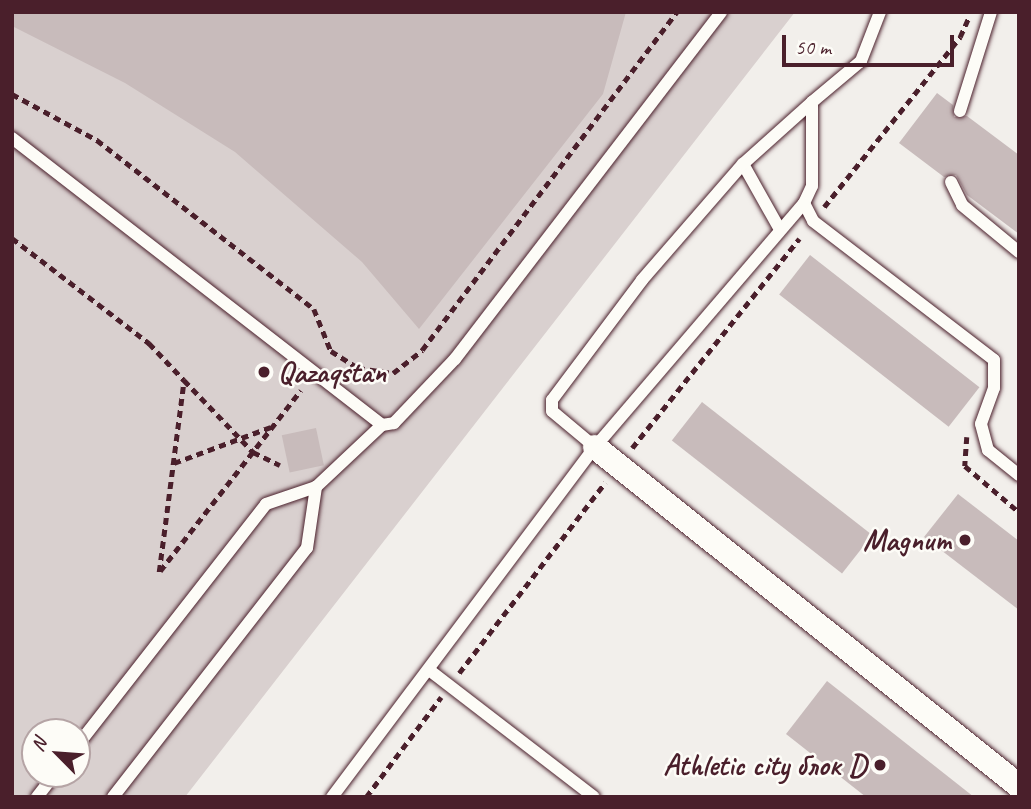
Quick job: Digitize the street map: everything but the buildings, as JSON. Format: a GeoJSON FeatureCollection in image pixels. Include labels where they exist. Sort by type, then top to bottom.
{"type":"FeatureCollection","features":[{"type":"Feature","properties":{"kind":"street"},"geometry":{"type":"LineString","coordinates":[[595,447],[1019,786]]}},
{"type":"Feature","properties":{"kind":"lane"},"geometry":{"type":"LineString","coordinates":[[91,728],[266,504],[316,487],[382,425],[394,423],[455,359],[721,12]]}},
{"type":"Feature","properties":{"kind":"lane"},"geometry":{"type":"LineString","coordinates":[[595,447],[550,404],[642,280],[743,164],[861,61],[880,12]]}},
{"type":"Feature","properties":{"kind":"lane"},"geometry":{"type":"LineString","coordinates":[[960,111],[970,71],[992,12]]}},
{"type":"Feature","properties":{"kind":"lane"},"geometry":{"type":"LineString","coordinates":[[332,797],[595,447],[779,228],[804,202],[812,186],[812,102]]}},
{"type":"Feature","properties":{"kind":"lane"},"geometry":{"type":"LineString","coordinates":[[12,138],[382,425]]}},
{"type":"Feature","properties":{"kind":"lane"},"geometry":{"type":"LineString","coordinates":[[743,164],[779,228]]}},
{"type":"Feature","properties":{"kind":"lane"},"geometry":{"type":"LineString","coordinates":[[950,182],[962,205],[1019,252]]}},
{"type":"Feature","properties":{"kind":"lane"},"geometry":{"type":"LineString","coordinates":[[804,202],[813,220],[994,360],[994,388],[981,424],[988,450],[1019,475]]}},
{"type":"Feature","properties":{"kind":"lane"},"geometry":{"type":"LineString","coordinates":[[113,797],[307,548],[316,487]]}},
{"type":"Feature","properties":{"kind":"lane"},"geometry":{"type":"LineString","coordinates":[[429,670],[594,797]]}},
{"type":"Feature","properties":{"kind":"lane"},"geometry":{"type":"LineString","coordinates":[[1011,797],[1019,786]]}},
{"type":"Feature","properties":{"kind":"path"},"geometry":{"type":"LineString","coordinates":[[12,94],[97,140],[314,309],[331,351],[358,368],[393,373],[422,350],[677,12]]}},
{"type":"Feature","properties":{"kind":"path"},"geometry":{"type":"LineString","coordinates":[[366,797],[618,466],[960,37],[972,12]]}},
{"type":"Feature","properties":{"kind":"path"},"geometry":{"type":"LineString","coordinates":[[12,238],[149,343],[253,452],[280,465]]}},
{"type":"Feature","properties":{"kind":"path"},"geometry":{"type":"LineString","coordinates":[[184,380],[159,572],[301,390]]}},
{"type":"Feature","properties":{"kind":"path"},"geometry":{"type":"LineString","coordinates":[[174,463],[273,426]]}},
{"type":"Feature","properties":{"kind":"path"},"geometry":{"type":"LineString","coordinates":[[970,426],[965,467],[1019,512]]}},
{"type":"Feature","properties":{"kind":"shaded area","name":"Qazaqstan"},"geometry":{"type":"Polygon","coordinates":[[[12,12],[795,12],[185,797],[12,797],[12,12]]]}},
{"type":"Feature","properties":{"kind":"place","name":"Qazaqstan"},"geometry":{"type":"Point","coordinates":[264,372]}},
{"type":"Feature","properties":{"kind":"place","name":"Magnum"},"geometry":{"type":"Point","coordinates":[965,540]}},
{"type":"Feature","properties":{"kind":"place","name":"Athletic city блок D"},"geometry":{"type":"Point","coordinates":[880,765]}}]}
